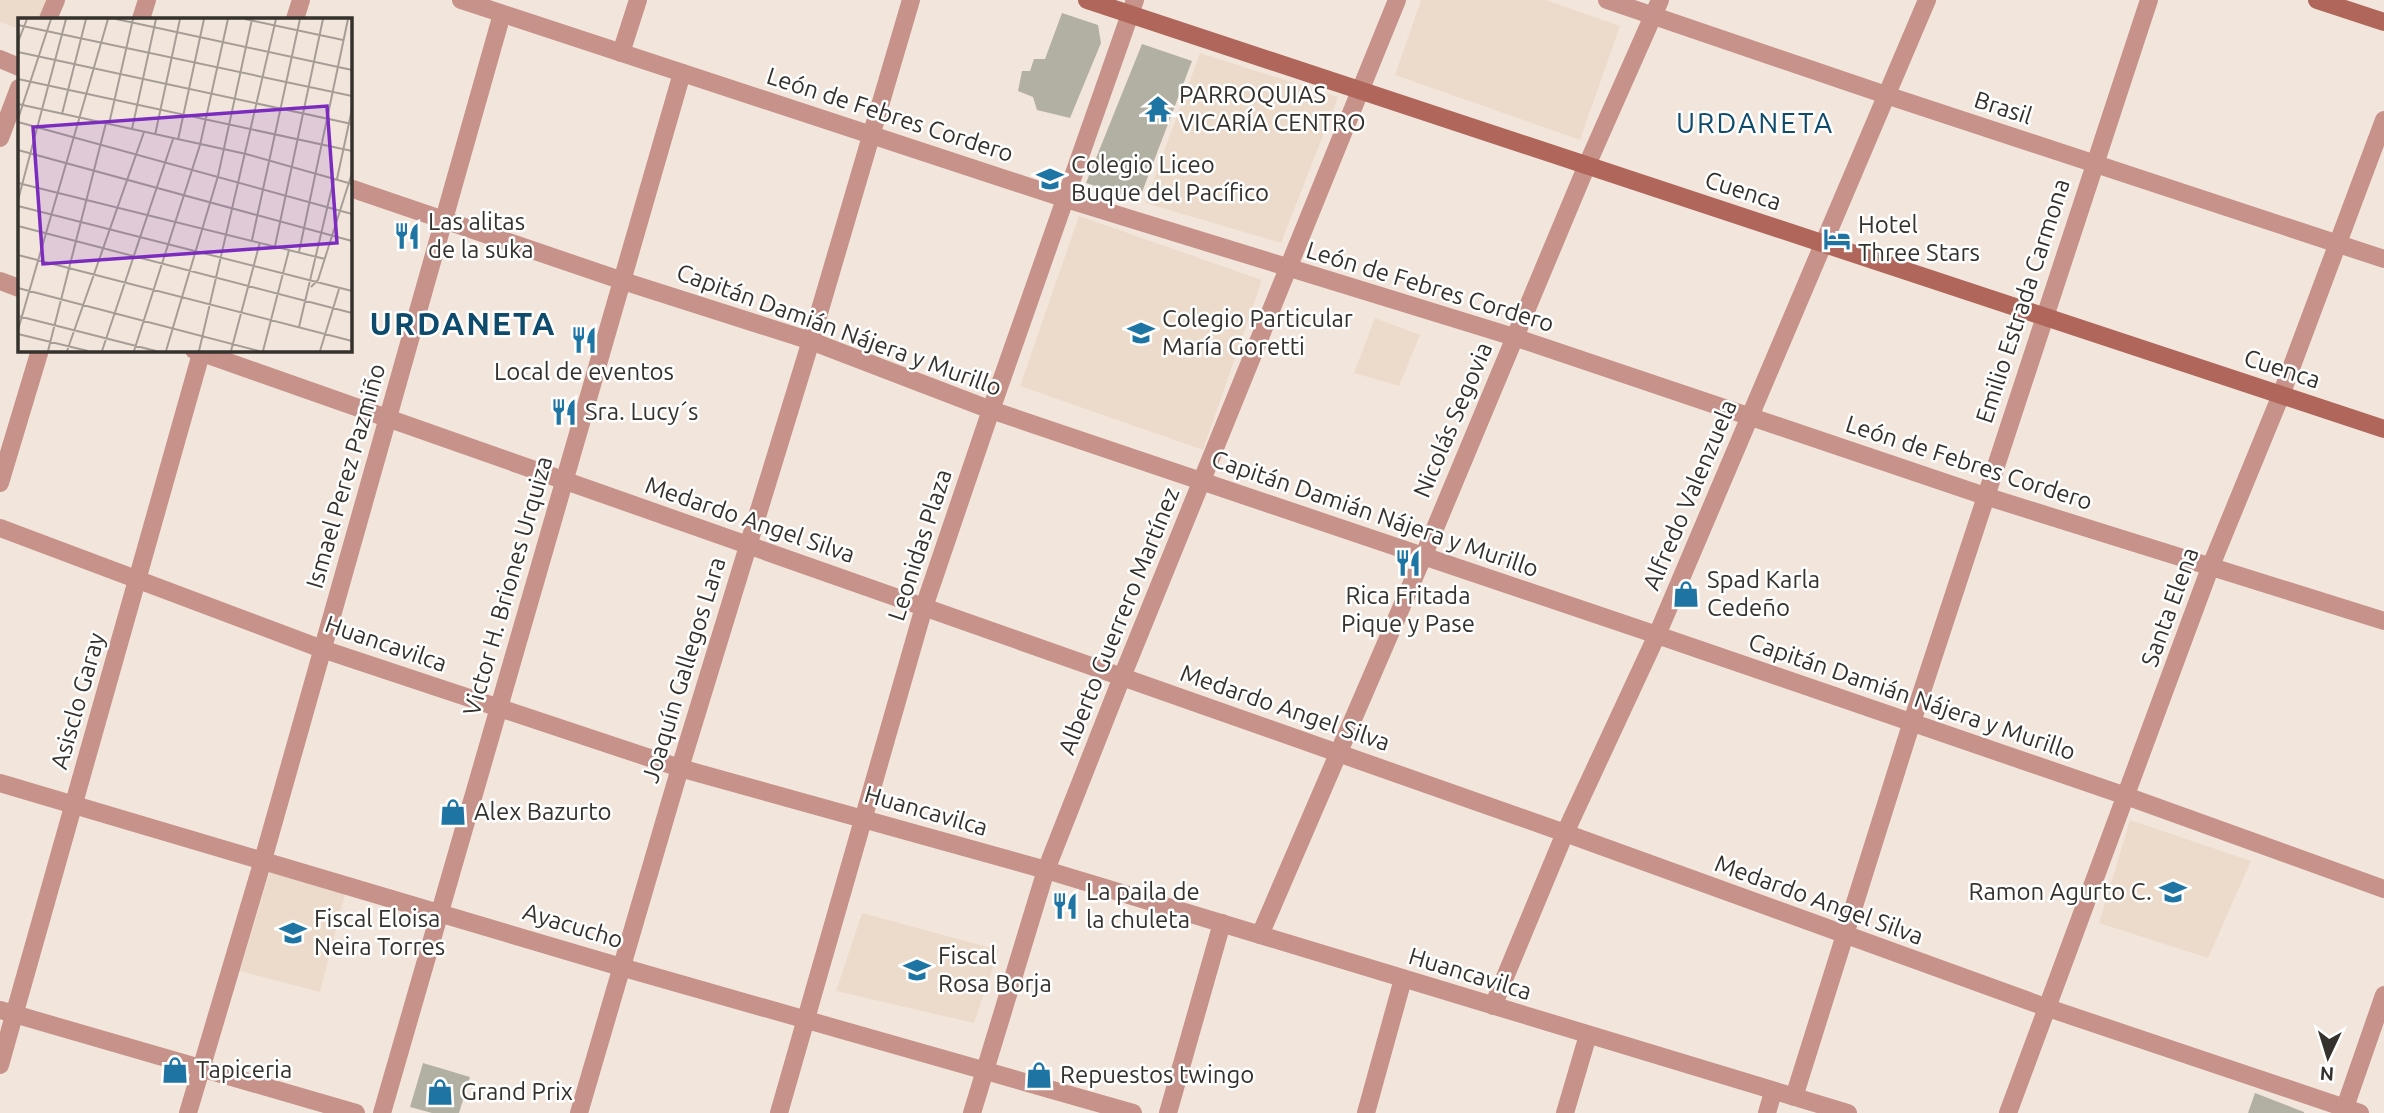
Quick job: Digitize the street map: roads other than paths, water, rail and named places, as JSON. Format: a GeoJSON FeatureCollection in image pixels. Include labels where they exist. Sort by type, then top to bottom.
{"type":"FeatureCollection","features":[{"type":"Feature","properties":{"kind":"main road","name":"Cuenca"},"geometry":{"type":"LineString","coordinates":[[1087,0],[1133,7],[1360,90],[2384,429]]}},
{"type":"Feature","properties":{"kind":"main road"},"geometry":{"type":"LineString","coordinates":[[2317,0],[2384,22]]}},
{"type":"Feature","properties":{"kind":"street"},"geometry":{"type":"LineString","coordinates":[[48,18],[56,0]]}},
{"type":"Feature","properties":{"kind":"street"},"geometry":{"type":"LineString","coordinates":[[141,18],[147,0]]}},
{"type":"Feature","properties":{"kind":"street"},"geometry":{"type":"LineString","coordinates":[[295,18],[301,0]]}},
{"type":"Feature","properties":{"kind":"street","name":"León de Febres Cordero"},"geometry":{"type":"LineString","coordinates":[[461,0],[1066,199],[1514,337],[1985,496],[2384,621]]}},
{"type":"Feature","properties":{"kind":"street"},"geometry":{"type":"LineString","coordinates":[[621,53],[638,0]]}},
{"type":"Feature","properties":{"kind":"street","name":"Joaquín Gallegos Lara"},"geometry":{"type":"LineString","coordinates":[[579,1113],[911,0]]}},
{"type":"Feature","properties":{"kind":"street","name":"Alberto Guerrero Martínez"},"geometry":{"type":"LineString","coordinates":[[972,1113],[1046,870],[1397,0]]}},
{"type":"Feature","properties":{"kind":"street","name":"Brasil"},"geometry":{"type":"LineString","coordinates":[[1607,0],[1656,8],[1886,95],[2384,259]]}},
{"type":"Feature","properties":{"kind":"street","name":"Alfredo Valenzuela"},"geometry":{"type":"LineString","coordinates":[[1493,1006],[1565,833],[1657,635],[1927,0]]}},
{"type":"Feature","properties":{"kind":"street","name":"Emilio Estrada Carmona"},"geometry":{"type":"LineString","coordinates":[[1794,1097],[1985,496],[2149,0]]}},
{"type":"Feature","properties":{"kind":"street","name":"Leonidas Plaza"},"geometry":{"type":"LineString","coordinates":[[779,1113],[924,607],[1133,7]]}},
{"type":"Feature","properties":{"kind":"street","name":"Nicolás Segovia"},"geometry":{"type":"LineString","coordinates":[[1259,935],[1656,8]]}},
{"type":"Feature","properties":{"kind":"street","name":"Ismael Perez Pazmiño"},"geometry":{"type":"LineString","coordinates":[[188,1113],[263,860],[502,13]]}},
{"type":"Feature","properties":{"kind":"street"},"geometry":{"type":"LineString","coordinates":[[0,59],[18,67]]}},
{"type":"Feature","properties":{"kind":"street","name":"Victor H. Briones Urquiza"},"geometry":{"type":"LineString","coordinates":[[382,1113],[682,73]]}},
{"type":"Feature","properties":{"kind":"street"},"geometry":{"type":"LineString","coordinates":[[0,138],[18,91]]}},
{"type":"Feature","properties":{"kind":"street","name":"Santa Elena"},"geometry":{"type":"LineString","coordinates":[[2008,1113],[2210,568],[2281,395],[2384,120]]}},
{"type":"Feature","properties":{"kind":"street","name":"Capitán Damián Nájera y Murillo"},"geometry":{"type":"LineString","coordinates":[[352,189],[623,281],[811,341],[991,410],[2126,796],[2384,889]]}},
{"type":"Feature","properties":{"kind":"street"},"geometry":{"type":"LineString","coordinates":[[0,281],[18,288]]}},
{"type":"Feature","properties":{"kind":"street"},"geometry":{"type":"LineString","coordinates":[[0,483],[39,352]]}},
{"type":"Feature","properties":{"kind":"street","name":"Asisclo Garay"},"geometry":{"type":"LineString","coordinates":[[0,1065],[7,1012],[74,805],[199,352]]}},
{"type":"Feature","properties":{"kind":"street","name":"Medardo Angel Silva"},"geometry":{"type":"LineString","coordinates":[[202,352],[1565,833],[2048,1008],[2349,1111]]}},
{"type":"Feature","properties":{"kind":"street","name":"Huancavilca"},"geometry":{"type":"LineString","coordinates":[[0,528],[322,649],[680,768],[1046,870],[1849,1113]]}},
{"type":"Feature","properties":{"kind":"street","name":"Ayacucho"},"geometry":{"type":"LineString","coordinates":[[0,783],[621,967],[1133,1113]]}},
{"type":"Feature","properties":{"kind":"street"},"geometry":{"type":"LineString","coordinates":[[1168,1113],[1222,923]]}},
{"type":"Feature","properties":{"kind":"street"},"geometry":{"type":"LineString","coordinates":[[1366,1113],[1403,979]]}},
{"type":"Feature","properties":{"kind":"street"},"geometry":{"type":"LineString","coordinates":[[2349,1111],[2384,995]]}},
{"type":"Feature","properties":{"kind":"street"},"geometry":{"type":"LineString","coordinates":[[7,1012],[356,1113]]}},
{"type":"Feature","properties":{"kind":"street"},"geometry":{"type":"LineString","coordinates":[[1565,1113],[1588,1035]]}},
{"type":"Feature","properties":{"kind":"street"},"geometry":{"type":"LineString","coordinates":[[1767,1113],[1773,1092]]}},
{"type":"Feature","properties":{"kind":"place","name":"PARROQUIAS VICARÍA CENTRO"},"geometry":{"type":"Point","coordinates":[1158,109]}},
{"type":"Feature","properties":{"kind":"place","name":"Colegio Liceo Buque del Pacífico"},"geometry":{"type":"Point","coordinates":[1050,179]}},
{"type":"Feature","properties":{"kind":"place","name":"Las alitas de la suka"},"geometry":{"type":"Point","coordinates":[407,236]}},
{"type":"Feature","properties":{"kind":"place","name":"Hotel Three Stars"},"geometry":{"type":"Point","coordinates":[1837,239]}},
{"type":"Feature","properties":{"kind":"place","name":"Colegio Particular María Goretti"},"geometry":{"type":"Point","coordinates":[1141,333]}},
{"type":"Feature","properties":{"kind":"place","name":"Local de eventos"},"geometry":{"type":"Point","coordinates":[584,340]}},
{"type":"Feature","properties":{"kind":"place","name":"Sra. Lucy´s"},"geometry":{"type":"Point","coordinates":[564,412]}},
{"type":"Feature","properties":{"kind":"place","name":"Rica Fritada Pique y Pase"},"geometry":{"type":"Point","coordinates":[1408,563]}},
{"type":"Feature","properties":{"kind":"place","name":"Spad Karla Cedeño"},"geometry":{"type":"Point","coordinates":[1686,594]}},
{"type":"Feature","properties":{"kind":"place","name":"Alex Bazurto"},"geometry":{"type":"Point","coordinates":[453,812]}},
{"type":"Feature","properties":{"kind":"place","name":"Ramon Agurto C."},"geometry":{"type":"Point","coordinates":[2173,892]}},
{"type":"Feature","properties":{"kind":"place","name":"La paila de la chuleta"},"geometry":{"type":"Point","coordinates":[1065,906]}},
{"type":"Feature","properties":{"kind":"place","name":"Fiscal Eloisa Neira Torres"},"geometry":{"type":"Point","coordinates":[293,933]}},
{"type":"Feature","properties":{"kind":"place","name":"Fiscal Rosa Borja"},"geometry":{"type":"Point","coordinates":[917,970]}},
{"type":"Feature","properties":{"kind":"place","name":"Tapiceria"},"geometry":{"type":"Point","coordinates":[175,1070]}},
{"type":"Feature","properties":{"kind":"place","name":"Repuestos twingo"},"geometry":{"type":"Point","coordinates":[1039,1075]}},
{"type":"Feature","properties":{"kind":"place","name":"Grand Prix"},"geometry":{"type":"Point","coordinates":[440,1092]}},
{"type":"Feature","properties":{"kind":"district","name":"URDANETA"},"geometry":{"type":"Point","coordinates":[1755,123]}},
{"type":"Feature","properties":{"kind":"district","name":"URDANETA"},"geometry":{"type":"Point","coordinates":[463,324]}}]}
